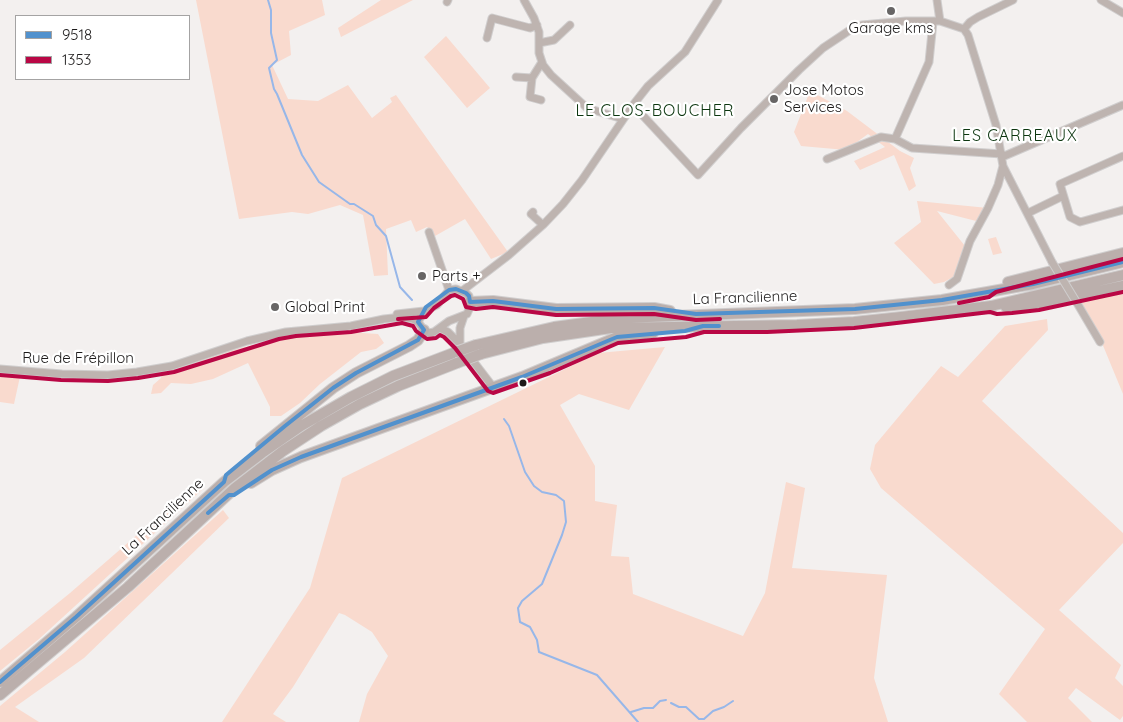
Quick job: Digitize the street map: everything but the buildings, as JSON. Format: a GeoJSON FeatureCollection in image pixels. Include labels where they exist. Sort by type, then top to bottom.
{"type":"FeatureCollection","features":[{"type":"Feature","properties":{"kind":"highway"},"geometry":{"type":"LineString","coordinates":[[987,291],[992,286],[1123,253]]}},
{"type":"Feature","properties":{"kind":"highway","name":"La Francilienne"},"geometry":{"type":"LineString","coordinates":[[0,695],[128,587],[235,488],[283,451],[321,426],[398,386],[457,363],[478,350],[554,327],[622,318],[855,309],[942,300],[1033,284],[1123,262]]}},
{"type":"Feature","properties":{"kind":"highway","name":"La Francilienne"},"geometry":{"type":"LineString","coordinates":[[0,682],[70,622],[224,482],[285,437],[329,409],[393,376],[458,348],[478,350],[611,328],[767,326],[854,322],[991,306],[1123,275]]}},
{"type":"Feature","properties":{"kind":"highway"},"geometry":{"type":"LineString","coordinates":[[991,306],[997,308],[1038,304],[1123,286]]}},
{"type":"Feature","properties":{"kind":"highway"},"geometry":{"type":"LineString","coordinates":[[470,299],[556,309],[654,308],[696,314]]}},
{"type":"Feature","properties":{"kind":"highway"},"geometry":{"type":"LineString","coordinates":[[224,482],[226,475],[333,388],[356,373],[410,346],[418,340],[421,326]]}},
{"type":"Feature","properties":{"kind":"highway"},"geometry":{"type":"LineString","coordinates":[[229,495],[234,495],[272,470],[301,457],[493,388],[617,337],[685,330],[704,326]]}},
{"type":"Feature","properties":{"kind":"street"},"geometry":{"type":"LineString","coordinates":[[524,0],[536,25],[542,62],[551,75],[587,108],[623,119]]}},
{"type":"Feature","properties":{"kind":"street"},"geometry":{"type":"LineString","coordinates":[[449,290],[462,291],[543,225],[582,180],[648,86],[685,52],[718,0]]}},
{"type":"Feature","properties":{"kind":"street"},"geometry":{"type":"LineString","coordinates":[[895,139],[929,62],[936,22],[937,0]]}},
{"type":"Feature","properties":{"kind":"street"},"geometry":{"type":"LineString","coordinates":[[964,29],[978,17],[1013,0]]}},
{"type":"Feature","properties":{"kind":"street"},"geometry":{"type":"LineString","coordinates":[[1102,0],[1123,13]]}},
{"type":"Feature","properties":{"kind":"street"},"geometry":{"type":"LineString","coordinates":[[487,38],[492,18],[530,28],[536,25]]}},
{"type":"Feature","properties":{"kind":"street"},"geometry":{"type":"LineString","coordinates":[[633,105],[698,175],[741,128],[823,48],[862,25],[906,21],[936,22],[964,29],[968,35],[996,125],[1003,166],[998,185],[970,241],[957,278],[949,285]]}},
{"type":"Feature","properties":{"kind":"street"},"geometry":{"type":"LineString","coordinates":[[539,43],[554,40],[570,25]]}},
{"type":"Feature","properties":{"kind":"street"},"geometry":{"type":"LineString","coordinates":[[541,100],[530,97],[532,78],[542,62]]}},
{"type":"Feature","properties":{"kind":"street"},"geometry":{"type":"LineString","coordinates":[[516,76],[532,78]]}},
{"type":"Feature","properties":{"kind":"street"},"geometry":{"type":"LineString","coordinates":[[827,159],[881,137],[895,139],[912,148],[1002,155],[1123,105]]}},
{"type":"Feature","properties":{"kind":"street"},"geometry":{"type":"LineString","coordinates":[[1123,156],[1060,184],[1070,217],[1080,222],[1123,210]]}},
{"type":"Feature","properties":{"kind":"street"},"geometry":{"type":"LineString","coordinates":[[1003,166],[1052,262],[1100,342]]}},
{"type":"Feature","properties":{"kind":"street"},"geometry":{"type":"LineString","coordinates":[[1028,213],[1063,196]]}},
{"type":"Feature","properties":{"kind":"street"},"geometry":{"type":"LineString","coordinates":[[533,212],[531,214],[543,225]]}},
{"type":"Feature","properties":{"kind":"street"},"geometry":{"type":"LineString","coordinates":[[429,232],[449,290]]}},
{"type":"Feature","properties":{"kind":"street"},"geometry":{"type":"LineString","coordinates":[[384,319],[413,318],[429,332],[434,332],[449,321],[464,316],[469,311],[472,284]]}},
{"type":"Feature","properties":{"kind":"street"},"geometry":{"type":"LineString","coordinates":[[384,319],[398,313],[424,311],[437,305],[449,290]]}},
{"type":"Feature","properties":{"kind":"street"},"geometry":{"type":"LineString","coordinates":[[462,291],[470,299]]}},
{"type":"Feature","properties":{"kind":"street"},"geometry":{"type":"LineString","coordinates":[[421,326],[424,311]]}},
{"type":"Feature","properties":{"kind":"street"},"geometry":{"type":"LineString","coordinates":[[458,348],[460,328],[464,316]]}},
{"type":"Feature","properties":{"kind":"street","name":"Rue de Frépillon"},"geometry":{"type":"LineString","coordinates":[[0,369],[62,374],[108,375],[138,372],[172,366],[242,343],[286,332],[351,326],[384,319]]}},
{"type":"Feature","properties":{"kind":"street"},"geometry":{"type":"LineString","coordinates":[[440,328],[448,332],[458,348],[493,388]]}},
{"type":"Feature","properties":{"kind":"shaded area"},"geometry":{"type":"Polygon","coordinates":[[[196,0],[322,0],[325,15],[289,31],[291,55],[272,65],[288,99],[318,101],[348,85],[372,118],[392,102],[390,98],[396,95],[508,252],[491,259],[465,219],[435,236],[427,227],[416,232],[411,220],[386,229],[388,275],[374,276],[363,215],[340,205],[308,214],[292,212],[239,219],[196,0]]]}},
{"type":"Feature","properties":{"kind":"shaded area"},"geometry":{"type":"Polygon","coordinates":[[[381,0],[413,0],[341,37],[338,28],[381,0]]]}},
{"type":"Feature","properties":{"kind":"shaded area"},"geometry":{"type":"Polygon","coordinates":[[[446,36],[490,88],[467,108],[424,57],[446,36]]]}},
{"type":"Feature","properties":{"kind":"shaded area"},"geometry":{"type":"Polygon","coordinates":[[[810,91],[847,111],[900,151],[914,158],[910,168],[916,186],[909,191],[894,155],[860,170],[854,161],[885,147],[868,134],[846,150],[801,146],[794,132],[810,91]]]}},
{"type":"Feature","properties":{"kind":"shaded area"},"geometry":{"type":"Polygon","coordinates":[[[917,201],[988,208],[980,222],[937,211],[965,246],[955,276],[944,282],[934,284],[894,243],[921,222],[917,201]]]}},
{"type":"Feature","properties":{"kind":"shaded area"},"geometry":{"type":"Polygon","coordinates":[[[996,237],[1002,253],[993,255],[988,239],[996,237]]]}},
{"type":"Feature","properties":{"kind":"shaded area"},"geometry":{"type":"Polygon","coordinates":[[[1123,290],[1123,394],[1097,331],[1076,299],[1123,290]]]}},
{"type":"Feature","properties":{"kind":"shaded area"},"geometry":{"type":"Polygon","coordinates":[[[1047,319],[1048,330],[982,401],[1123,533],[1123,543],[1059,610],[1121,665],[1115,678],[1123,686],[1123,716],[1120,720],[1076,688],[1068,698],[1092,722],[1027,722],[999,694],[1045,629],[881,488],[870,469],[875,445],[941,366],[958,377],[1005,326],[1047,319]]]}},
{"type":"Feature","properties":{"kind":"shaded area"},"geometry":{"type":"Polygon","coordinates":[[[331,331],[378,334],[384,343],[376,349],[361,352],[320,384],[300,403],[281,416],[270,416],[270,407],[248,363],[213,379],[191,384],[171,383],[161,393],[151,394],[153,385],[161,378],[163,371],[228,351],[282,338],[331,331]]]}},
{"type":"Feature","properties":{"kind":"shaded area"},"geometry":{"type":"Polygon","coordinates":[[[665,347],[629,410],[579,394],[560,405],[595,466],[595,501],[617,505],[611,556],[629,557],[633,594],[743,636],[765,593],[786,482],[805,488],[792,568],[887,575],[874,678],[888,722],[359,722],[367,694],[388,656],[372,632],[339,613],[293,687],[273,714],[286,722],[222,722],[310,588],[342,478],[598,353],[665,347]]]}},
{"type":"Feature","properties":{"kind":"shaded area"},"geometry":{"type":"Polygon","coordinates":[[[0,369],[21,372],[14,404],[0,402],[0,369]]]}},
{"type":"Feature","properties":{"kind":"shaded area"},"geometry":{"type":"Polygon","coordinates":[[[199,481],[204,488],[39,639],[0,671],[0,650],[70,593],[199,481]]]}},
{"type":"Feature","properties":{"kind":"shaded area"},"geometry":{"type":"Polygon","coordinates":[[[223,510],[229,518],[84,658],[15,707],[39,722],[0,722],[0,706],[65,652],[223,510]]]}},
{"type":"Feature","properties":{"kind":"waterway"},"geometry":{"type":"LineString","coordinates":[[268,0],[271,10],[271,33],[277,60],[269,68],[274,89],[302,155],[319,182],[350,204],[354,204],[373,216],[376,225],[386,236],[400,287],[412,300]]}},
{"type":"Feature","properties":{"kind":"waterway"},"geometry":{"type":"LineString","coordinates":[[504,419],[509,426],[525,472],[534,486],[542,492],[556,495],[564,501],[566,522],[542,584],[522,601],[518,608],[520,622],[530,627],[537,640],[539,652],[597,675],[638,722]]}},
{"type":"Feature","properties":{"kind":"waterway"},"geometry":{"type":"LineString","coordinates":[[631,712],[644,708],[653,708],[660,701],[666,700]]}},
{"type":"Feature","properties":{"kind":"waterway"},"geometry":{"type":"LineString","coordinates":[[671,703],[679,707],[686,707],[699,719],[704,719],[713,711],[733,701]]}},
{"type":"Feature","properties":{"kind":"transit line","name":"1353"},"geometry":{"type":"LineString","coordinates":[[959,303],[989,297],[996,292],[1123,259]]}},
{"type":"Feature","properties":{"kind":"transit line","name":"9518"},"geometry":{"type":"LineString","coordinates":[[0,682],[76,617],[224,482],[226,475],[285,426],[333,388],[356,373],[418,340],[424,330],[418,322],[426,307],[449,290],[456,289],[466,293],[469,296],[470,302],[493,301],[556,309],[654,308],[696,314],[855,309],[942,300],[1033,284],[1123,262]]}},
{"type":"Feature","properties":{"kind":"transit line","name":"1353"},"geometry":{"type":"LineString","coordinates":[[0,375],[61,380],[108,381],[138,378],[174,372],[279,339],[351,332],[402,323],[413,326],[416,331],[427,339],[436,338],[440,335],[444,337],[455,348],[488,391],[493,393],[550,373],[618,343],[686,337],[704,332],[767,332],[854,328],[990,312],[997,314],[1012,313],[1039,310],[1123,292]]}},
{"type":"Feature","properties":{"kind":"transit line","name":"1353"},"geometry":{"type":"LineString","coordinates":[[398,319],[426,317],[434,308],[455,295],[463,299],[466,307],[476,309],[493,307],[556,315],[654,314],[696,320],[720,319]]}},
{"type":"Feature","properties":{"kind":"transit line","name":"9518"},"geometry":{"type":"LineString","coordinates":[[208,513],[229,495],[234,495],[272,470],[301,457],[522,377],[617,337],[685,331],[703,326],[719,326]]}},
{"type":"Feature","properties":{"kind":"place","name":"Garage kms"},"geometry":{"type":"Point","coordinates":[891,11]}},
{"type":"Feature","properties":{"kind":"place","name":"Jose Motos Services"},"geometry":{"type":"Point","coordinates":[774,99]}},
{"type":"Feature","properties":{"kind":"place","name":"Parts +"},"geometry":{"type":"Point","coordinates":[422,276]}},
{"type":"Feature","properties":{"kind":"place","name":"Global Print"},"geometry":{"type":"Point","coordinates":[275,307]}},
{"type":"Feature","properties":{"kind":"district","name":"LE CLOS-BOUCHER"},"geometry":{"type":"Point","coordinates":[655,111]}},
{"type":"Feature","properties":{"kind":"district","name":"LES CARREAUX"},"geometry":{"type":"Point","coordinates":[1015,136]}}]}
